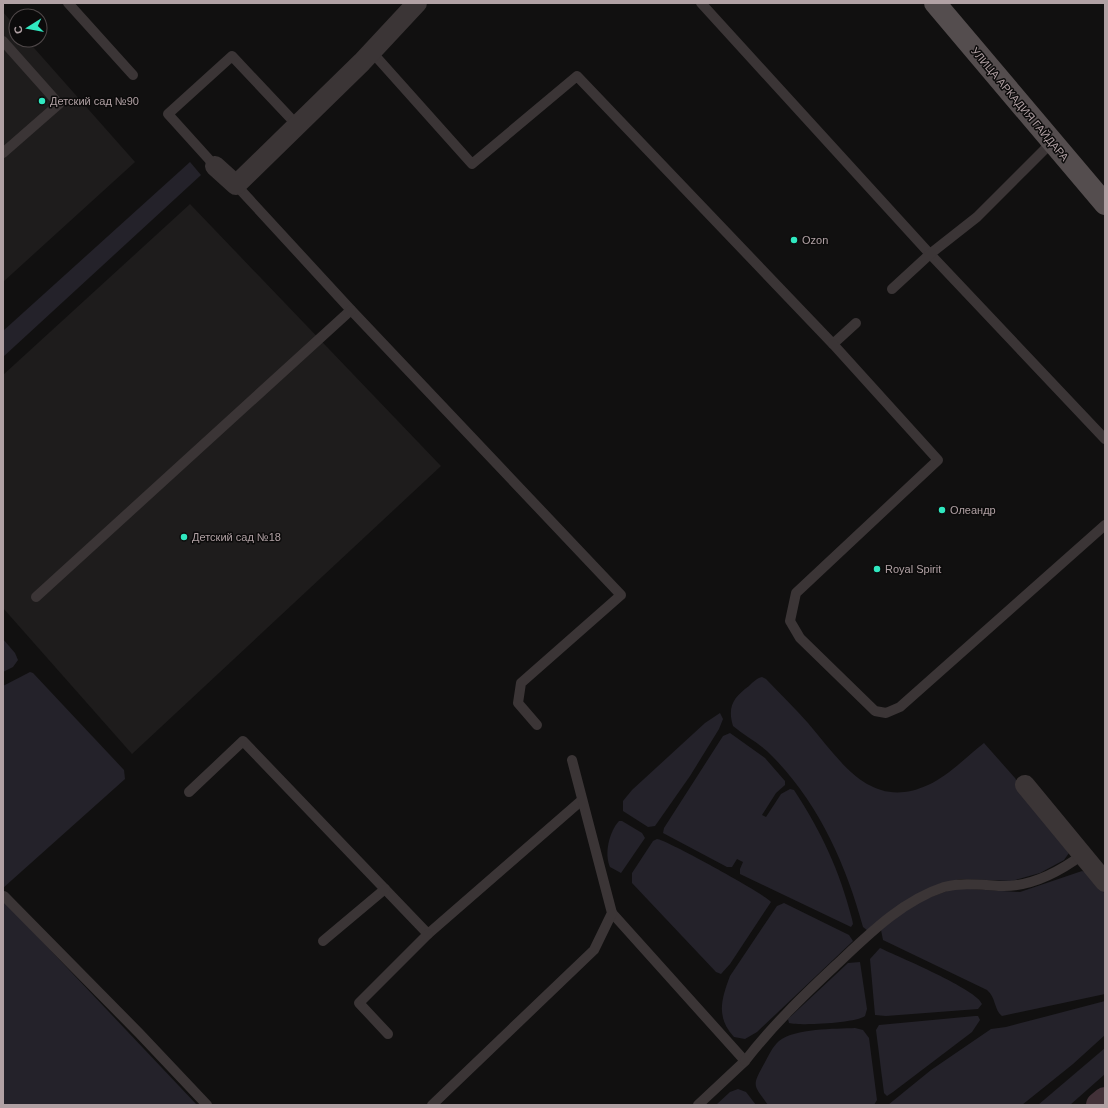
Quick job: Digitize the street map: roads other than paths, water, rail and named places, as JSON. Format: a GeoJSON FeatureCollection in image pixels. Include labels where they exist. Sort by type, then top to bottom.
{"type":"FeatureCollection","features":[{"type":"Feature","properties":{"kind":"main road","name":"УЛИЦА АРКАДИЯ ГАЙДАРА"},"geometry":{"type":"LineString","coordinates":[[935,3],[1105,204]]}},
{"type":"Feature","properties":{"kind":"street"},"geometry":{"type":"LineString","coordinates":[[215,166],[236,185],[371,52],[417,3]]}},
{"type":"Feature","properties":{"kind":"street"},"geometry":{"type":"LineString","coordinates":[[1025,785],[1105,882]]}},
{"type":"Feature","properties":{"kind":"lane"},"geometry":{"type":"LineString","coordinates":[[68,3],[133,74]]}},
{"type":"Feature","properties":{"kind":"lane"},"geometry":{"type":"LineString","coordinates":[[701,3],[930,254],[1105,439]]}},
{"type":"Feature","properties":{"kind":"lane"},"geometry":{"type":"LineString","coordinates":[[3,41],[59,104],[3,153]]}},
{"type":"Feature","properties":{"kind":"lane"},"geometry":{"type":"LineString","coordinates":[[371,52],[472,164],[577,76],[833,344],[938,460],[796,593],[790,621],[800,638],[875,711],[886,713],[900,707],[1105,525]]}},
{"type":"Feature","properties":{"kind":"lane"},"geometry":{"type":"LineString","coordinates":[[215,166],[168,114],[232,56],[297,125]]}},
{"type":"Feature","properties":{"kind":"lane"},"geometry":{"type":"LineString","coordinates":[[892,289],[930,254],[977,217],[1052,142]]}},
{"type":"Feature","properties":{"kind":"lane"},"geometry":{"type":"LineString","coordinates":[[236,185],[350,310],[621,595],[521,683],[518,703],[536,725]]}},
{"type":"Feature","properties":{"kind":"lane"},"geometry":{"type":"LineString","coordinates":[[36,597],[350,310]]}},
{"type":"Feature","properties":{"kind":"lane"},"geometry":{"type":"LineString","coordinates":[[833,344],[856,323]]}},
{"type":"Feature","properties":{"kind":"lane"},"geometry":{"type":"LineString","coordinates":[[189,792],[243,742],[428,934]]}},
{"type":"Feature","properties":{"kind":"lane"},"geometry":{"type":"LineString","coordinates":[[572,760],[612,913],[746,1061]]}},
{"type":"Feature","properties":{"kind":"lane"},"geometry":{"type":"LineString","coordinates":[[388,1034],[359,1003],[428,934],[582,800]]}},
{"type":"Feature","properties":{"kind":"lane"},"geometry":{"type":"LineString","coordinates":[[698,1105],[746,1061],[781,1018],[827,974],[866,937],[908,905],[937,890],[957,884],[1002,886],[1026,883],[1068,865],[1082,855]]}},
{"type":"Feature","properties":{"kind":"lane"},"geometry":{"type":"LineString","coordinates":[[323,941],[385,889]]}},
{"type":"Feature","properties":{"kind":"lane"},"geometry":{"type":"LineString","coordinates":[[4,896],[139,1033],[207,1105]]}},
{"type":"Feature","properties":{"kind":"lane"},"geometry":{"type":"LineString","coordinates":[[432,1105],[594,950],[612,913]]}},
{"type":"Feature","properties":{"kind":"waterway"},"geometry":{"type":"LineString","coordinates":[[1099,1105],[1105,1100]]}},
{"type":"Feature","properties":{"kind":"place","name":"Детский сад №90"},"geometry":{"type":"Point","coordinates":[42,101]}},
{"type":"Feature","properties":{"kind":"place","name":"Ozon"},"geometry":{"type":"Point","coordinates":[794,240]}},
{"type":"Feature","properties":{"kind":"place","name":"Олеандр"},"geometry":{"type":"Point","coordinates":[942,510]}},
{"type":"Feature","properties":{"kind":"place","name":"Детский сад №18"},"geometry":{"type":"Point","coordinates":[184,537]}},
{"type":"Feature","properties":{"kind":"place","name":"Royal Spirit"},"geometry":{"type":"Point","coordinates":[877,569]}}]}
